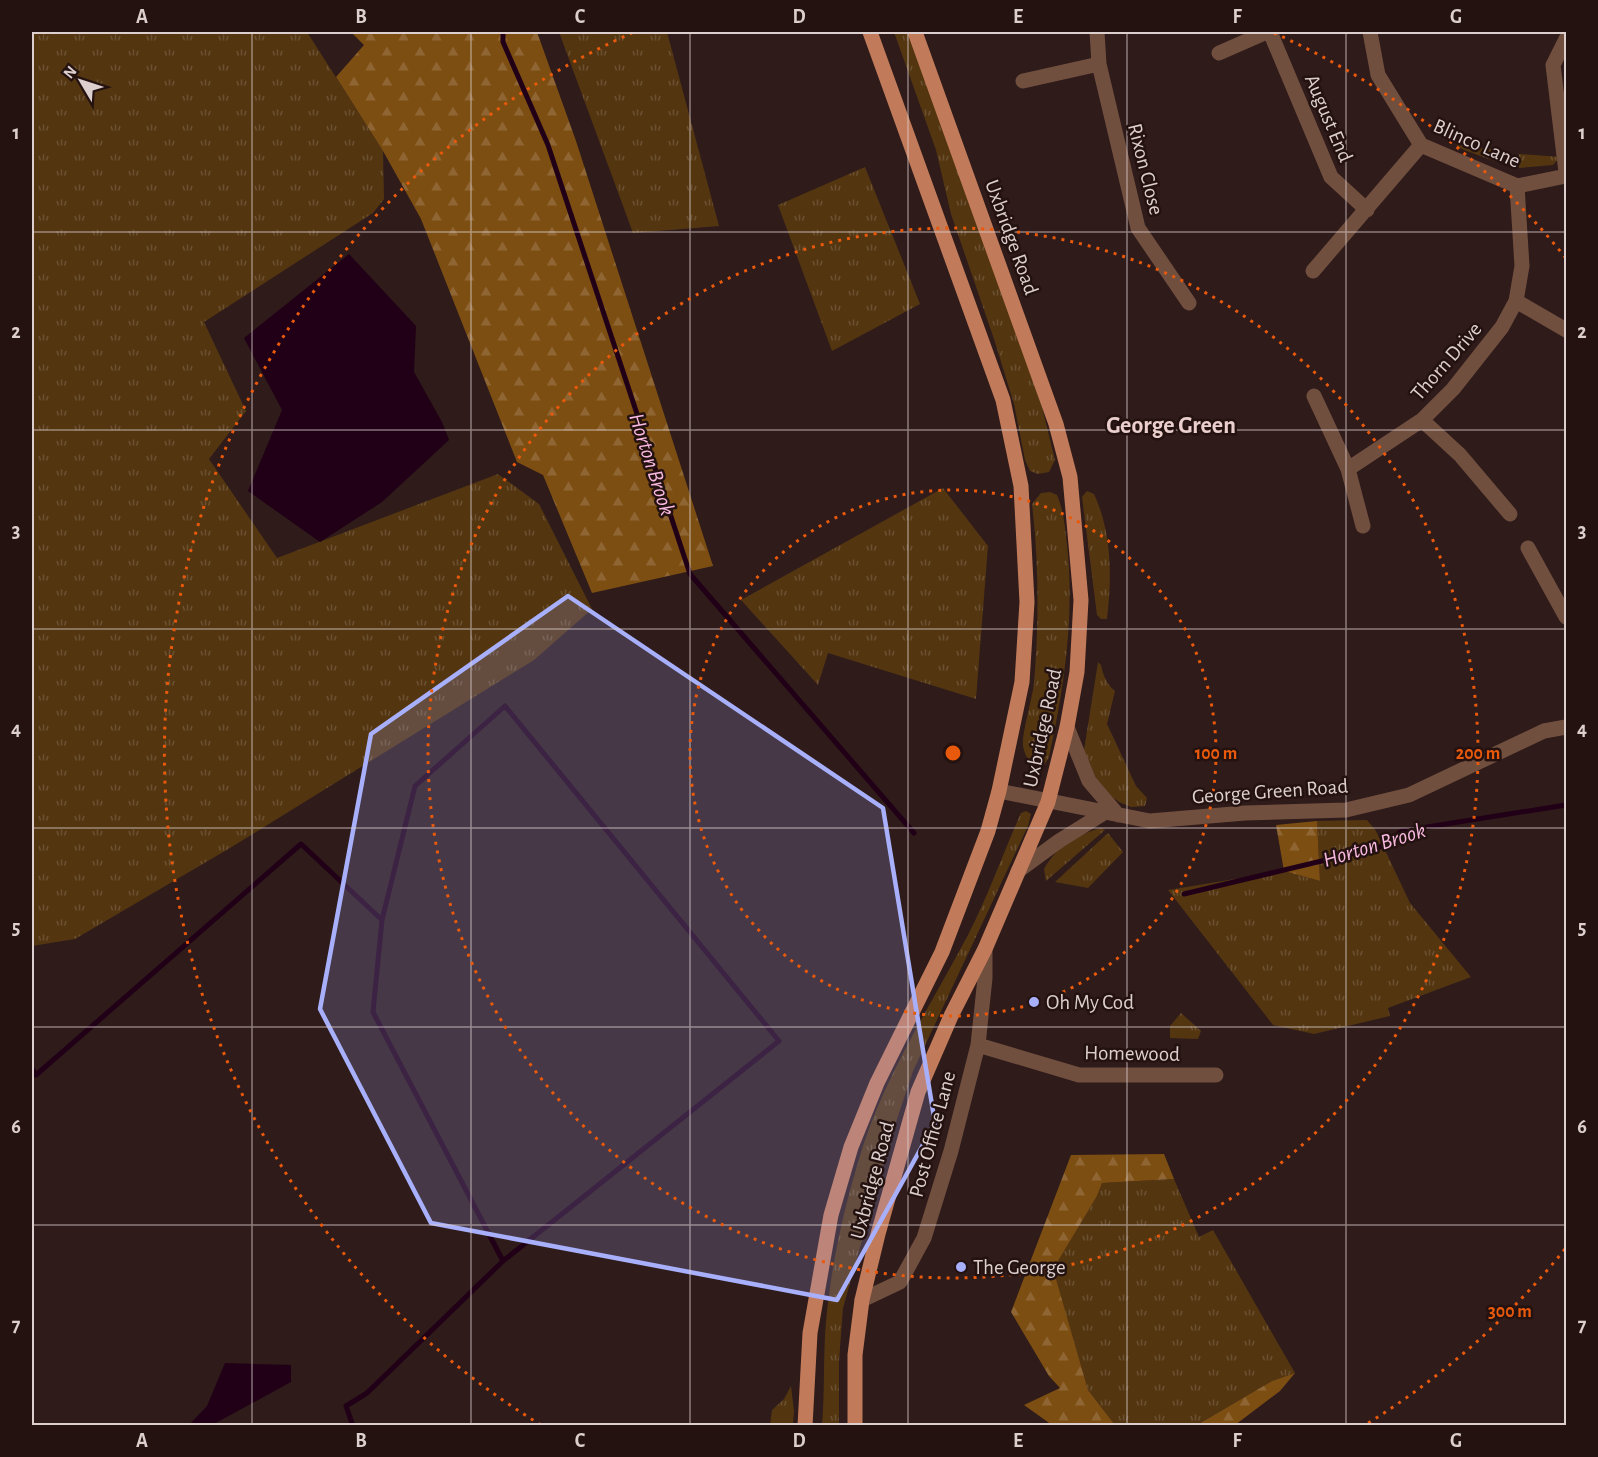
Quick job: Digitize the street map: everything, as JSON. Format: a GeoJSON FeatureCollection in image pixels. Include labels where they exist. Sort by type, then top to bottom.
{"type":"FeatureCollection","features":[{"type":"Feature","properties":{"kind":"main road","name":"Uxbridge Road"},"geometry":{"type":"LineString","coordinates":[[805,1425],[810,1333],[831,1215],[851,1147],[877,1083],[942,952],[988,831],[999,791],[1022,682],[1027,603],[1021,486],[1003,400],[870,32]]}},
{"type":"Feature","properties":{"kind":"main road","name":"Uxbridge Road"},"geometry":{"type":"LineString","coordinates":[[855,1425],[855,1354],[862,1300],[878,1234],[918,1092],[951,1016],[985,948],[1048,802],[1067,728],[1077,672],[1082,600],[1070,477],[1056,424],[915,32]]}},
{"type":"Feature","properties":{"kind":"street","name":"Rixon Close"},"geometry":{"type":"LineString","coordinates":[[1097,32],[1100,64],[1138,228],[1189,303]]}},
{"type":"Feature","properties":{"kind":"street","name":"August End"},"geometry":{"type":"LineString","coordinates":[[1220,53],[1268,32],[1331,177],[1367,210]]}},
{"type":"Feature","properties":{"kind":"street","name":"Blinco Lane"},"geometry":{"type":"LineString","coordinates":[[1370,32],[1378,75],[1421,145],[1517,186],[1566,174]]}},
{"type":"Feature","properties":{"kind":"street"},"geometry":{"type":"LineString","coordinates":[[1566,39],[1553,65],[1566,174]]}},
{"type":"Feature","properties":{"kind":"street"},"geometry":{"type":"LineString","coordinates":[[1023,81],[1100,64]]}},
{"type":"Feature","properties":{"kind":"street"},"geometry":{"type":"LineString","coordinates":[[1313,272],[1421,145]]}},
{"type":"Feature","properties":{"kind":"street","name":"Thorn Drive"},"geometry":{"type":"LineString","coordinates":[[1348,469],[1422,420],[1453,390],[1502,327],[1516,301],[1522,266],[1517,186]]}},
{"type":"Feature","properties":{"kind":"street"},"geometry":{"type":"LineString","coordinates":[[1516,301],[1566,330]]}},
{"type":"Feature","properties":{"kind":"street"},"geometry":{"type":"LineString","coordinates":[[1314,396],[1348,469],[1363,526]]}},
{"type":"Feature","properties":{"kind":"street"},"geometry":{"type":"LineString","coordinates":[[1422,420],[1460,455],[1510,514]]}},
{"type":"Feature","properties":{"kind":"street"},"geometry":{"type":"LineString","coordinates":[[1528,548],[1566,617]]}},
{"type":"Feature","properties":{"kind":"street","name":"George Green Road"},"geometry":{"type":"LineString","coordinates":[[999,791],[1150,821],[1245,813],[1346,810],[1409,795],[1544,731],[1566,727]]}},
{"type":"Feature","properties":{"kind":"street"},"geometry":{"type":"LineString","coordinates":[[1018,871],[1059,840],[1111,814],[1089,781],[1067,728]]}},
{"type":"Feature","properties":{"kind":"street","name":"Post Office Lane"},"geometry":{"type":"LineString","coordinates":[[862,1300],[900,1282],[924,1238],[951,1151],[978,1045],[985,978],[985,948]]}},
{"type":"Feature","properties":{"kind":"street","name":"Homewood"},"geometry":{"type":"LineString","coordinates":[[978,1045],[1078,1075],[1216,1075]]}},
{"type":"Feature","properties":{"kind":"highlighted area"},"geometry":{"type":"Polygon","coordinates":[[[568,596],[883,808],[935,1123],[837,1300],[431,1223],[320,1009],[371,734],[568,596]]]}},
{"type":"Feature","properties":{"kind":"green space"},"geometry":{"type":"Polygon","coordinates":[[[32,32],[307,32],[383,151],[384,199],[373,213],[204,322],[246,411],[209,459],[277,558],[498,474],[539,504],[592,609],[534,660],[230,848],[75,939],[32,946],[32,32]]]}},
{"type":"Feature","properties":{"kind":"green space"},"geometry":{"type":"Polygon","coordinates":[[[351,32],[537,32],[576,141],[713,566],[592,593],[543,475],[517,462],[421,219],[383,151],[336,77],[364,45],[351,32]]]}},
{"type":"Feature","properties":{"kind":"green space"},"geometry":{"type":"Polygon","coordinates":[[[559,32],[667,32],[719,226],[633,233],[559,32]]]}},
{"type":"Feature","properties":{"kind":"green space"},"geometry":{"type":"Polygon","coordinates":[[[894,32],[910,32],[1036,383],[1055,460],[1049,472],[1038,474],[1030,471],[1025,460],[1014,404],[951,214],[936,150],[894,32]]]}},
{"type":"Feature","properties":{"kind":"green space"},"geometry":{"type":"Polygon","coordinates":[[[1456,144],[1503,151],[1502,164],[1459,148],[1456,144]]]}},
{"type":"Feature","properties":{"kind":"green space"},"geometry":{"type":"Polygon","coordinates":[[[1519,154],[1560,157],[1553,165],[1519,168],[1519,154]]]}},
{"type":"Feature","properties":{"kind":"green space"},"geometry":{"type":"Polygon","coordinates":[[[865,167],[920,304],[832,351],[778,205],[865,167]]]}},
{"type":"Feature","properties":{"kind":"green space"},"geometry":{"type":"Polygon","coordinates":[[[943,488],[988,546],[976,699],[828,653],[818,685],[741,600],[943,488]]]}},
{"type":"Feature","properties":{"kind":"green space"},"geometry":{"type":"Polygon","coordinates":[[[1087,491],[1094,494],[1107,540],[1110,587],[1107,619],[1101,619],[1097,615],[1082,497],[1087,491]]]}},
{"type":"Feature","properties":{"kind":"green space"},"geometry":{"type":"Polygon","coordinates":[[[1050,492],[1057,495],[1065,526],[1069,572],[1069,625],[1059,705],[1049,757],[1045,764],[1038,767],[1028,759],[1023,746],[1034,683],[1037,638],[1038,594],[1032,504],[1041,493],[1050,492]]]}},
{"type":"Feature","properties":{"kind":"green space"},"geometry":{"type":"Polygon","coordinates":[[[1098,662],[1108,683],[1115,691],[1107,724],[1136,786],[1147,798],[1145,806],[1131,807],[1119,802],[1100,788],[1084,750],[1098,662]]]}},
{"type":"Feature","properties":{"kind":"green space"},"geometry":{"type":"Polygon","coordinates":[[[1026,811],[1031,814],[1028,826],[913,1071],[892,1134],[843,1308],[839,1361],[839,1425],[822,1425],[825,1334],[831,1282],[847,1204],[867,1135],[892,1075],[969,933],[1021,813],[1026,811]]]}},
{"type":"Feature","properties":{"kind":"green space"},"geometry":{"type":"Polygon","coordinates":[[[1367,820],[1376,831],[1410,903],[1471,977],[1388,1008],[1390,1016],[1314,1034],[1273,1025],[1168,890],[1284,871],[1320,881],[1317,821],[1367,820]]]}},
{"type":"Feature","properties":{"kind":"green space"},"geometry":{"type":"Polygon","coordinates":[[[1317,821],[1320,881],[1284,871],[1276,825],[1317,821]]]}},
{"type":"Feature","properties":{"kind":"green space"},"geometry":{"type":"Polygon","coordinates":[[[1101,828],[1105,830],[1046,881],[1044,869],[1061,848],[1083,834],[1101,828]]]}},
{"type":"Feature","properties":{"kind":"green space"},"geometry":{"type":"Polygon","coordinates":[[[1108,833],[1123,852],[1088,888],[1055,882],[1108,833]]]}},
{"type":"Feature","properties":{"kind":"green space"},"geometry":{"type":"Polygon","coordinates":[[[1181,1013],[1201,1031],[1198,1039],[1170,1038],[1170,1026],[1181,1013]]]}},
{"type":"Feature","properties":{"kind":"green space"},"geometry":{"type":"Polygon","coordinates":[[[1164,1154],[1174,1179],[1102,1183],[1097,1196],[1053,1269],[1088,1390],[1115,1425],[1052,1425],[1024,1405],[1060,1388],[1049,1376],[1011,1312],[1071,1155],[1164,1154]]]}},
{"type":"Feature","properties":{"kind":"green space"},"geometry":{"type":"Polygon","coordinates":[[[1174,1179],[1199,1237],[1213,1230],[1295,1373],[1272,1381],[1197,1425],[1115,1425],[1088,1390],[1052,1269],[1097,1196],[1102,1183],[1174,1179]]]}},
{"type":"Feature","properties":{"kind":"green space"},"geometry":{"type":"Polygon","coordinates":[[[1295,1373],[1280,1391],[1235,1425],[1197,1425],[1272,1381],[1295,1373]]]}},
{"type":"Feature","properties":{"kind":"green space"},"geometry":{"type":"Polygon","coordinates":[[[791,1386],[793,1425],[770,1425],[772,1410],[784,1399],[791,1386]]]}},
{"type":"Feature","properties":{"kind":"shaded area"},"geometry":{"type":"Polygon","coordinates":[[[349,254],[416,326],[414,372],[442,422],[449,440],[382,502],[320,542],[248,491],[282,410],[244,338],[349,254]]]}},
{"type":"Feature","properties":{"kind":"shaded area"},"geometry":{"type":"Polygon","coordinates":[[[225,1363],[291,1365],[291,1382],[212,1425],[189,1425],[207,1406],[225,1363]]]}},
{"type":"Feature","properties":{"kind":"waterway","name":"Horton Brook"},"geometry":{"type":"LineString","coordinates":[[503,32],[503,42],[548,145],[690,574],[914,833]]}},
{"type":"Feature","properties":{"kind":"waterway"},"geometry":{"type":"LineString","coordinates":[[382,920],[415,786],[505,706],[779,1041],[503,1261]]}},
{"type":"Feature","properties":{"kind":"waterway","name":"Horton Brook"},"geometry":{"type":"LineString","coordinates":[[1184,894],[1380,847],[1402,831],[1566,805]]}},
{"type":"Feature","properties":{"kind":"waterway"},"geometry":{"type":"LineString","coordinates":[[32,1069],[36,1075],[301,844],[382,920],[373,1012],[503,1261],[367,1393],[346,1406],[353,1426]]}},
{"type":"Feature","properties":{"kind":"place","name":"Oh My Cod"},"geometry":{"type":"Point","coordinates":[1034,1002]}},
{"type":"Feature","properties":{"kind":"place","name":"The George"},"geometry":{"type":"Point","coordinates":[961,1267]}},
{"type":"Feature","properties":{"kind":"district","name":"George Green"},"geometry":{"type":"Point","coordinates":[1171,425]}}]}
